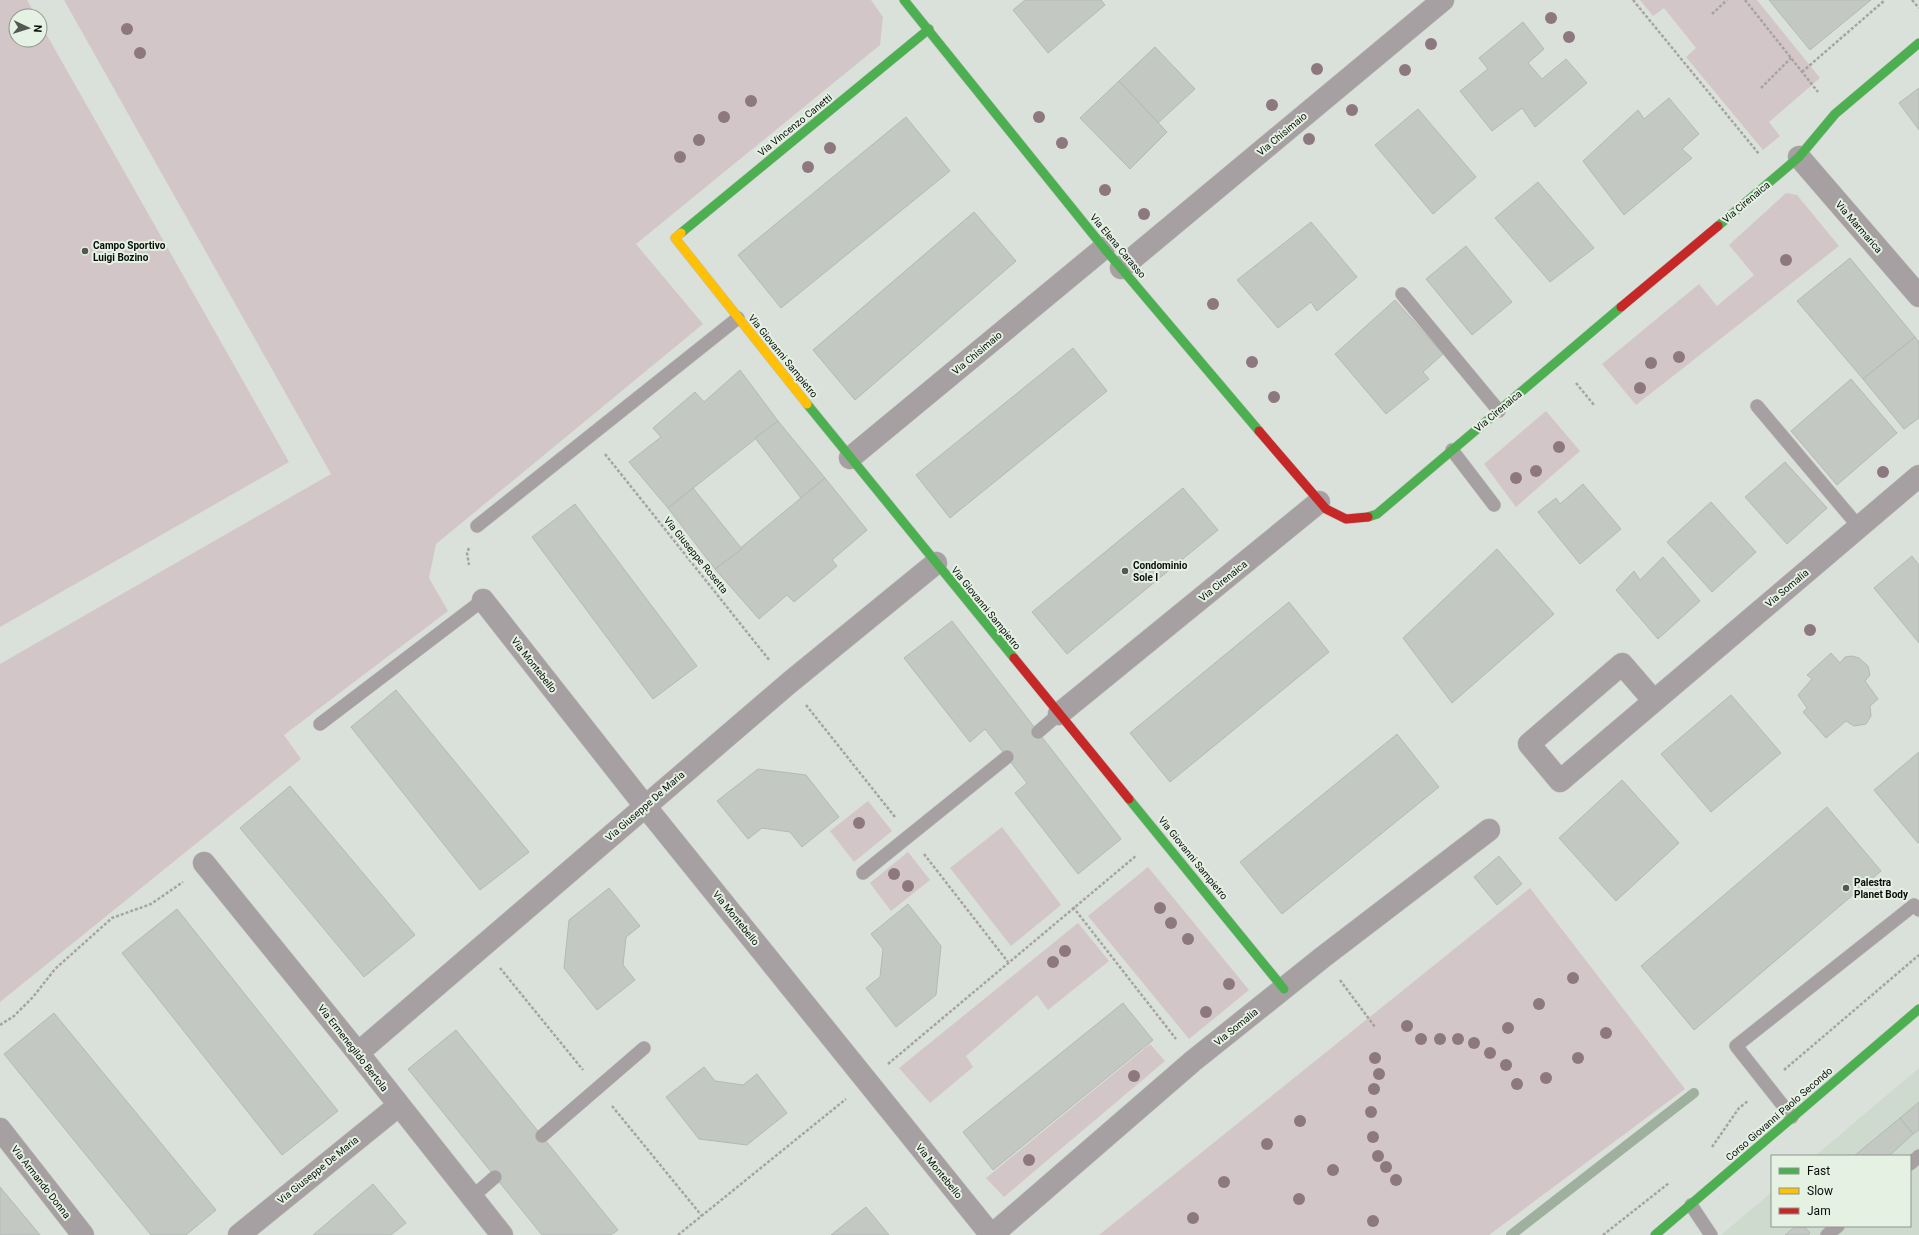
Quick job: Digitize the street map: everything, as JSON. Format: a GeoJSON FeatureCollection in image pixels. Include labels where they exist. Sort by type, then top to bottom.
{"type":"FeatureCollection","features":[{"type":"Feature","properties":{"kind":"street","name":"Via Elena Carasso"},"geometry":{"type":"LineString","coordinates":[[904,0],[930,29],[1104,248],[1319,502]]}},
{"type":"Feature","properties":{"kind":"street","name":"Via Chisimaio"},"geometry":{"type":"LineString","coordinates":[[1121,268],[1443,0]]}},
{"type":"Feature","properties":{"kind":"street","name":"Via Vincenzo Canetti"},"geometry":{"type":"LineString","coordinates":[[675,238],[930,29]]}},
{"type":"Feature","properties":{"kind":"street","name":"Via Cirenaica"},"geometry":{"type":"LineString","coordinates":[[1059,714],[1319,502],[1330,514],[1344,520],[1362,520],[1377,514],[1799,157],[1835,114],[1919,43]]}},
{"type":"Feature","properties":{"kind":"street","name":"Via Marmarica"},"geometry":{"type":"LineString","coordinates":[[1799,157],[1919,296]]}},
{"type":"Feature","properties":{"kind":"street","name":"Via Giovanni Sampietro"},"geometry":{"type":"LineString","coordinates":[[675,238],[850,458],[1160,835],[1284,989]]}},
{"type":"Feature","properties":{"kind":"street","name":"Via Chisimaio"},"geometry":{"type":"LineString","coordinates":[[850,458],[1104,248]]}},
{"type":"Feature","properties":{"kind":"street","name":"Via Somalia"},"geometry":{"type":"LineString","coordinates":[[1654,701],[1622,664],[1529,744],[1560,781],[1919,476]]}},
{"type":"Feature","properties":{"kind":"street","name":"Via Giuseppe De Maria"},"geometry":{"type":"LineString","coordinates":[[358,1053],[789,683],[936,563]]}},
{"type":"Feature","properties":{"kind":"street","name":"Via Montebello"},"geometry":{"type":"LineString","coordinates":[[483,600],[645,806],[992,1235]]}},
{"type":"Feature","properties":{"kind":"street","name":"Via Somalia"},"geometry":{"type":"LineString","coordinates":[[992,1235],[1194,1062],[1323,957],[1489,830]]}},
{"type":"Feature","properties":{"kind":"street","name":"Via Ermenegildo Bertola"},"geometry":{"type":"LineString","coordinates":[[204,863],[358,1053],[398,1106],[502,1235]]}},
{"type":"Feature","properties":{"kind":"street","name":"Corso Giovanni Paolo Secondo"},"geometry":{"type":"LineString","coordinates":[[1655,1235],[1919,1009]]}},
{"type":"Feature","properties":{"kind":"street","name":"Via Giuseppe De Maria"},"geometry":{"type":"LineString","coordinates":[[239,1235],[398,1106]]}},
{"type":"Feature","properties":{"kind":"street","name":"Via Armando Donna"},"geometry":{"type":"LineString","coordinates":[[0,1129],[82,1235]]}},
{"type":"Feature","properties":{"kind":"lane"},"geometry":{"type":"LineString","coordinates":[[1402,294],[1499,411]]}},
{"type":"Feature","properties":{"kind":"lane"},"geometry":{"type":"LineString","coordinates":[[477,526],[738,318]]}},
{"type":"Feature","properties":{"kind":"lane"},"geometry":{"type":"LineString","coordinates":[[1757,406],[1859,527]]}},
{"type":"Feature","properties":{"kind":"lane"},"geometry":{"type":"LineString","coordinates":[[1452,450],[1494,505]]}},
{"type":"Feature","properties":{"kind":"lane"},"geometry":{"type":"LineString","coordinates":[[320,724],[483,600]]}},
{"type":"Feature","properties":{"kind":"lane"},"geometry":{"type":"LineString","coordinates":[[1038,732],[1059,714]]}},
{"type":"Feature","properties":{"kind":"lane"},"geometry":{"type":"LineString","coordinates":[[863,873],[1007,757]]}},
{"type":"Feature","properties":{"kind":"lane"},"geometry":{"type":"LineString","coordinates":[[1792,1117],[1736,1046],[1914,905],[1919,910]]}},
{"type":"Feature","properties":{"kind":"lane"},"geometry":{"type":"LineString","coordinates":[[542,1136],[644,1048]]}},
{"type":"Feature","properties":{"kind":"lane"},"geometry":{"type":"LineString","coordinates":[[1911,1163],[1919,1156]]}},
{"type":"Feature","properties":{"kind":"lane"},"geometry":{"type":"LineString","coordinates":[[472,1197],[495,1177]]}},
{"type":"Feature","properties":{"kind":"lane"},"geometry":{"type":"LineString","coordinates":[[1691,1205],[1711,1235]]}},
{"type":"Feature","properties":{"kind":"path"},"geometry":{"type":"LineString","coordinates":[[1633,0],[1777,176]]}},
{"type":"Feature","properties":{"kind":"path"},"geometry":{"type":"LineString","coordinates":[[1712,14],[1727,0]]}},
{"type":"Feature","properties":{"kind":"path"},"geometry":{"type":"LineString","coordinates":[[1745,0],[1835,114]]}},
{"type":"Feature","properties":{"kind":"path"},"geometry":{"type":"LineString","coordinates":[[1802,72],[1885,0]]}},
{"type":"Feature","properties":{"kind":"path"},"geometry":{"type":"LineString","coordinates":[[1912,0],[1919,8]]}},
{"type":"Feature","properties":{"kind":"path"},"geometry":{"type":"LineString","coordinates":[[1761,88],[1791,58]]}},
{"type":"Feature","properties":{"kind":"path"},"geometry":{"type":"LineString","coordinates":[[1575,381],[1594,404]]}},
{"type":"Feature","properties":{"kind":"path","name":"Via Giuseppe Rosetta"},"geometry":{"type":"LineString","coordinates":[[591,436],[789,683]]}},
{"type":"Feature","properties":{"kind":"path"},"geometry":{"type":"LineString","coordinates":[[678,1235],[867,1082],[1072,907],[1160,835]]}},
{"type":"Feature","properties":{"kind":"path"},"geometry":{"type":"LineString","coordinates":[[0,1025],[14,1016],[33,997],[55,969],[112,918],[151,904],[180,886],[204,863]]}},
{"type":"Feature","properties":{"kind":"path"},"geometry":{"type":"LineString","coordinates":[[1072,907],[1194,1062]]}},
{"type":"Feature","properties":{"kind":"path"},"geometry":{"type":"LineString","coordinates":[[1323,957],[1375,1027]]}},
{"type":"Feature","properties":{"kind":"shaded area","name":"Campo Sportivo Luigi Bozino"},"geometry":{"type":"Polygon","coordinates":[[[0,0],[27,0],[32,8],[8,8],[8,48],[48,48],[48,37],[289,462],[0,627],[0,0]]]}},
{"type":"Feature","properties":{"kind":"shaded area"},"geometry":{"type":"Polygon","coordinates":[[[64,0],[871,0],[883,17],[880,45],[636,244],[703,324],[436,544],[429,578],[448,611],[284,735],[301,759],[0,1002],[0,664],[331,474],[64,0]]]}},
{"type":"Feature","properties":{"kind":"shaded area"},"geometry":{"type":"Polygon","coordinates":[[[1640,0],[1757,0],[1820,78],[1769,122],[1780,136],[1763,150],[1686,57],[1696,48],[1664,8],[1653,16],[1640,0]]]}},
{"type":"Feature","properties":{"kind":"shaded area"},"geometry":{"type":"Polygon","coordinates":[[[1786,193],[1797,195],[1839,246],[1636,405],[1602,364],[1699,284],[1717,306],[1754,275],[1729,245],[1786,193]]]}},
{"type":"Feature","properties":{"kind":"shaded area"},"geometry":{"type":"Polygon","coordinates":[[[1546,411],[1580,451],[1516,507],[1484,464],[1546,411]]]}},
{"type":"Feature","properties":{"kind":"shaded area"},"geometry":{"type":"Polygon","coordinates":[[[868,801],[892,831],[854,862],[830,831],[868,801]]]}},
{"type":"Feature","properties":{"kind":"shaded area"},"geometry":{"type":"Polygon","coordinates":[[[1002,827],[1061,905],[1011,946],[950,868],[1002,827]]]}},
{"type":"Feature","properties":{"kind":"shaded area"},"geometry":{"type":"Polygon","coordinates":[[[908,852],[930,880],[891,911],[870,883],[908,852]]]}},
{"type":"Feature","properties":{"kind":"shaded area"},"geometry":{"type":"Polygon","coordinates":[[[1148,867],[1249,990],[1189,1039],[1088,916],[1148,867]]]}},
{"type":"Feature","properties":{"kind":"shaded area"},"geometry":{"type":"Polygon","coordinates":[[[1530,888],[1685,1089],[1489,1235],[1099,1235],[1530,888]]]}},
{"type":"Feature","properties":{"kind":"shaded area"},"geometry":{"type":"Polygon","coordinates":[[[1078,923],[1109,961],[1048,1010],[1037,995],[966,1056],[973,1067],[930,1103],[899,1068],[1078,923]]]}},
{"type":"Feature","properties":{"kind":"shaded area"},"geometry":{"type":"Polygon","coordinates":[[[1150,1044],[1165,1061],[1004,1197],[986,1178],[1150,1044]]]}},
{"type":"Feature","properties":{"kind":"shaded area"},"geometry":{"type":"Polygon","coordinates":[[[1919,1068],[1919,1235],[1721,1235],[1771,1193],[1771,1227],[1911,1227],[1911,1155],[1816,1155],[1919,1068]]]}},
{"type":"Feature","properties":{"kind":"building"},"geometry":{"type":"Polygon","coordinates":[[[1025,0],[1101,0],[1105,5],[1048,53],[1013,10],[1025,0]]]}},
{"type":"Feature","properties":{"kind":"building"},"geometry":{"type":"Polygon","coordinates":[[[1769,0],[1871,0],[1810,50],[1769,0]]]}},
{"type":"Feature","properties":{"kind":"building"},"geometry":{"type":"Polygon","coordinates":[[[1523,22],[1544,49],[1528,63],[1542,79],[1566,59],[1587,83],[1535,127],[1522,108],[1492,131],[1460,91],[1488,69],[1479,58],[1523,22]]]}},
{"type":"Feature","properties":{"kind":"building"},"geometry":{"type":"Polygon","coordinates":[[[1155,47],[1195,89],[1158,123],[1119,81],[1155,47]]]}},
{"type":"Feature","properties":{"kind":"building"},"geometry":{"type":"Polygon","coordinates":[[[1119,81],[1167,132],[1130,169],[1080,118],[1119,81]]]}},
{"type":"Feature","properties":{"kind":"building"},"geometry":{"type":"Polygon","coordinates":[[[1919,88],[1919,130],[1899,103],[1919,88]]]}},
{"type":"Feature","properties":{"kind":"building"},"geometry":{"type":"Polygon","coordinates":[[[1669,98],[1699,134],[1682,149],[1692,158],[1624,215],[1583,161],[1638,110],[1644,119],[1669,98]]]}},
{"type":"Feature","properties":{"kind":"building"},"geometry":{"type":"Polygon","coordinates":[[[1418,109],[1476,177],[1433,214],[1375,145],[1418,109]]]}},
{"type":"Feature","properties":{"kind":"building"},"geometry":{"type":"Polygon","coordinates":[[[906,117],[950,171],[781,308],[738,255],[906,117]]]}},
{"type":"Feature","properties":{"kind":"building"},"geometry":{"type":"Polygon","coordinates":[[[1538,182],[1594,248],[1550,282],[1495,218],[1538,182]]]}},
{"type":"Feature","properties":{"kind":"building"},"geometry":{"type":"Polygon","coordinates":[[[974,212],[1016,261],[855,400],[813,350],[974,212]]]}},
{"type":"Feature","properties":{"kind":"building"},"geometry":{"type":"Polygon","coordinates":[[[1311,222],[1357,277],[1317,311],[1311,302],[1278,328],[1237,280],[1311,222]]]}},
{"type":"Feature","properties":{"kind":"building"},"geometry":{"type":"Polygon","coordinates":[[[1466,246],[1512,302],[1472,335],[1426,279],[1466,246]]]}},
{"type":"Feature","properties":{"kind":"building"},"geometry":{"type":"Polygon","coordinates":[[[1850,258],[1915,337],[1863,379],[1797,301],[1850,258]]]}},
{"type":"Feature","properties":{"kind":"building"},"geometry":{"type":"Polygon","coordinates":[[[1395,300],[1443,354],[1423,372],[1429,379],[1386,414],[1335,354],[1395,300]]]}},
{"type":"Feature","properties":{"kind":"building"},"geometry":{"type":"Polygon","coordinates":[[[1915,337],[1919,342],[1919,418],[1904,429],[1863,379],[1915,337]]]}},
{"type":"Feature","properties":{"kind":"building"},"geometry":{"type":"Polygon","coordinates":[[[1073,348],[1107,391],[950,518],[916,475],[1073,348]]]}},
{"type":"Feature","properties":{"kind":"building"},"geometry":{"type":"Polygon","coordinates":[[[740,370],[778,421],[668,508],[629,462],[661,437],[653,428],[695,392],[704,402],[740,370]]]}},
{"type":"Feature","properties":{"kind":"building"},"geometry":{"type":"Polygon","coordinates":[[[1851,379],[1897,433],[1837,485],[1791,431],[1851,379]]]}},
{"type":"Feature","properties":{"kind":"building"},"geometry":{"type":"Polygon","coordinates":[[[778,421],[825,478],[801,498],[755,438],[778,421]]]}},
{"type":"Feature","properties":{"kind":"building"},"geometry":{"type":"Polygon","coordinates":[[[1785,462],[1827,508],[1787,544],[1745,497],[1785,462]]]}},
{"type":"Feature","properties":{"kind":"building"},"geometry":{"type":"Polygon","coordinates":[[[825,478],[867,530],[832,560],[837,566],[794,602],[787,595],[759,619],[715,569],[825,478]]]}},
{"type":"Feature","properties":{"kind":"building"},"geometry":{"type":"Polygon","coordinates":[[[1583,484],[1621,529],[1580,564],[1538,512],[1556,498],[1560,504],[1583,484]]]}},
{"type":"Feature","properties":{"kind":"building"},"geometry":{"type":"Polygon","coordinates":[[[693,488],[742,549],[715,569],[668,508],[693,488]]]}},
{"type":"Feature","properties":{"kind":"building","name":"Condominio Sole I"},"geometry":{"type":"Polygon","coordinates":[[[1183,488],[1218,530],[1067,654],[1032,612],[1183,488]]]}},
{"type":"Feature","properties":{"kind":"building"},"geometry":{"type":"Polygon","coordinates":[[[1711,502],[1756,552],[1712,592],[1667,542],[1711,502]]]}},
{"type":"Feature","properties":{"kind":"building"},"geometry":{"type":"Polygon","coordinates":[[[575,504],[697,666],[653,699],[532,537],[575,504]]]}},
{"type":"Feature","properties":{"kind":"building"},"geometry":{"type":"Polygon","coordinates":[[[1497,549],[1554,614],[1452,703],[1403,638],[1497,549]]]}},
{"type":"Feature","properties":{"kind":"building"},"geometry":{"type":"Polygon","coordinates":[[[1912,556],[1919,565],[1919,643],[1874,588],[1912,556]]]}},
{"type":"Feature","properties":{"kind":"building"},"geometry":{"type":"Polygon","coordinates":[[[1663,557],[1700,601],[1658,639],[1616,590],[1634,571],[1640,580],[1663,557]]]}},
{"type":"Feature","properties":{"kind":"building"},"geometry":{"type":"Polygon","coordinates":[[[1289,602],[1329,652],[1170,782],[1130,733],[1289,602]]]}},
{"type":"Feature","properties":{"kind":"building"},"geometry":{"type":"Polygon","coordinates":[[[952,621],[1121,839],[1078,874],[1015,793],[1027,783],[985,729],[970,742],[904,658],[952,621]]]}},
{"type":"Feature","properties":{"kind":"building"},"geometry":{"type":"Polygon","coordinates":[[[1831,653],[1840,663],[1845,657],[1852,656],[1859,658],[1868,666],[1870,675],[1865,681],[1878,699],[1870,706],[1871,716],[1866,724],[1854,726],[1846,721],[1826,738],[1803,712],[1807,708],[1798,695],[1812,679],[1807,675],[1831,653]]]}},
{"type":"Feature","properties":{"kind":"building"},"geometry":{"type":"Polygon","coordinates":[[[396,690],[529,852],[480,890],[351,727],[396,690]]]}},
{"type":"Feature","properties":{"kind":"building"},"geometry":{"type":"Polygon","coordinates":[[[1731,695],[1781,753],[1711,812],[1661,754],[1731,695]]]}},
{"type":"Feature","properties":{"kind":"building"},"geometry":{"type":"Polygon","coordinates":[[[1397,734],[1439,787],[1282,914],[1240,862],[1397,734]]]}},
{"type":"Feature","properties":{"kind":"building"},"geometry":{"type":"Polygon","coordinates":[[[1919,752],[1919,842],[1918,843],[1874,790],[1919,752]]]}},
{"type":"Feature","properties":{"kind":"building"},"geometry":{"type":"Polygon","coordinates":[[[758,769],[806,775],[839,817],[802,847],[790,832],[762,828],[748,839],[717,801],[758,769]]]}},
{"type":"Feature","properties":{"kind":"building"},"geometry":{"type":"Polygon","coordinates":[[[1622,780],[1679,843],[1616,901],[1559,838],[1622,780]]]}},
{"type":"Feature","properties":{"kind":"building"},"geometry":{"type":"Polygon","coordinates":[[[290,786],[415,935],[364,977],[240,828],[290,786]]]}},
{"type":"Feature","properties":{"kind":"building"},"geometry":{"type":"Polygon","coordinates":[[[1827,807],[1881,871],[1694,1030],[1641,966],[1827,807]]]}},
{"type":"Feature","properties":{"kind":"building"},"geometry":{"type":"Polygon","coordinates":[[[1499,856],[1522,884],[1497,905],[1474,877],[1499,856]]]}},
{"type":"Feature","properties":{"kind":"building"},"geometry":{"type":"Polygon","coordinates":[[[609,888],[640,926],[626,937],[623,965],[635,980],[597,1010],[564,968],[569,920],[609,888]]]}},
{"type":"Feature","properties":{"kind":"building"},"geometry":{"type":"Polygon","coordinates":[[[908,904],[941,946],[936,995],[896,1027],[866,988],[880,977],[883,949],[871,934],[908,904]]]}},
{"type":"Feature","properties":{"kind":"building"},"geometry":{"type":"Polygon","coordinates":[[[177,909],[338,1111],[282,1155],[122,953],[177,909]]]}},
{"type":"Feature","properties":{"kind":"building"},"geometry":{"type":"Polygon","coordinates":[[[1123,1003],[1153,1040],[993,1170],[963,1132],[1123,1003]]]}},
{"type":"Feature","properties":{"kind":"building"},"geometry":{"type":"Polygon","coordinates":[[[54,1013],[216,1210],[186,1235],[151,1235],[4,1054],[54,1013]]]}},
{"type":"Feature","properties":{"kind":"building"},"geometry":{"type":"Polygon","coordinates":[[[456,1030],[618,1230],[611,1235],[542,1235],[408,1069],[456,1030]]]}},
{"type":"Feature","properties":{"kind":"building"},"geometry":{"type":"Polygon","coordinates":[[[704,1067],[715,1081],[743,1085],[757,1074],[787,1113],[747,1145],[699,1139],[666,1097],[704,1067]]]}},
{"type":"Feature","properties":{"kind":"building"},"geometry":{"type":"Polygon","coordinates":[[[1919,1102],[1919,1130],[1913,1134],[1900,1118],[1919,1102]]]}},
{"type":"Feature","properties":{"kind":"building"},"geometry":{"type":"Polygon","coordinates":[[[1900,1118],[1913,1134],[1890,1155],[1855,1155],[1900,1118]]]}},
{"type":"Feature","properties":{"kind":"building"},"geometry":{"type":"Polygon","coordinates":[[[373,1184],[406,1223],[391,1235],[313,1235],[373,1184]]]}},
{"type":"Feature","properties":{"kind":"building"},"geometry":{"type":"Polygon","coordinates":[[[0,1187],[40,1235],[0,1235],[0,1187]]]}},
{"type":"Feature","properties":{"kind":"building"},"geometry":{"type":"Polygon","coordinates":[[[866,1207],[889,1235],[831,1235],[866,1207]]]}},
{"type":"Feature","properties":{"kind":"building"},"geometry":{"type":"Polygon","coordinates":[[[1795,1227],[1805,1227],[1810,1233],[1808,1235],[1785,1235],[1795,1227]]]}},
{"type":"Feature","properties":{"kind":"waterway"},"geometry":{"type":"LineString","coordinates":[[1511,1235],[1694,1093]]}},
{"type":"Feature","properties":{"kind":"traffic: fast"},"geometry":{"type":"LineString","coordinates":[[904,0],[1104,248],[1259,431]]}},
{"type":"Feature","properties":{"kind":"traffic: fast"},"geometry":{"type":"LineString","coordinates":[[681,233],[929,29]]}},
{"type":"Feature","properties":{"kind":"traffic: fast"},"geometry":{"type":"LineString","coordinates":[[1718,226],[1799,157],[1835,114],[1919,43]]}},
{"type":"Feature","properties":{"kind":"traffic: fast"},"geometry":{"type":"LineString","coordinates":[[1368,517],[1377,514],[1621,307]]}},
{"type":"Feature","properties":{"kind":"traffic: fast"},"geometry":{"type":"LineString","coordinates":[[807,404],[1014,658]]}},
{"type":"Feature","properties":{"kind":"traffic: fast"},"geometry":{"type":"LineString","coordinates":[[1129,799],[1284,989]]}},
{"type":"Feature","properties":{"kind":"traffic: fast"},"geometry":{"type":"LineString","coordinates":[[1655,1235],[1919,1009]]}},
{"type":"Feature","properties":{"kind":"traffic: slow"},"geometry":{"type":"LineString","coordinates":[[681,233],[675,238],[807,404]]}},
{"type":"Feature","properties":{"kind":"traffic: jam"},"geometry":{"type":"LineString","coordinates":[[1621,307],[1718,226]]}},
{"type":"Feature","properties":{"kind":"traffic: jam"},"geometry":{"type":"LineString","coordinates":[[1259,431],[1326,509],[1346,519],[1368,517]]}},
{"type":"Feature","properties":{"kind":"traffic: jam"},"geometry":{"type":"LineString","coordinates":[[1014,658],[1129,799]]}},
{"type":"Feature","properties":{"kind":"place","name":"Campo Sportivo Luigi Bozino"},"geometry":{"type":"Point","coordinates":[85,251]}},
{"type":"Feature","properties":{"kind":"place","name":"Condominio Sole I"},"geometry":{"type":"Point","coordinates":[1125,571]}},
{"type":"Feature","properties":{"kind":"place","name":"Palestra Planet Body"},"geometry":{"type":"Point","coordinates":[1846,888]}}]}
